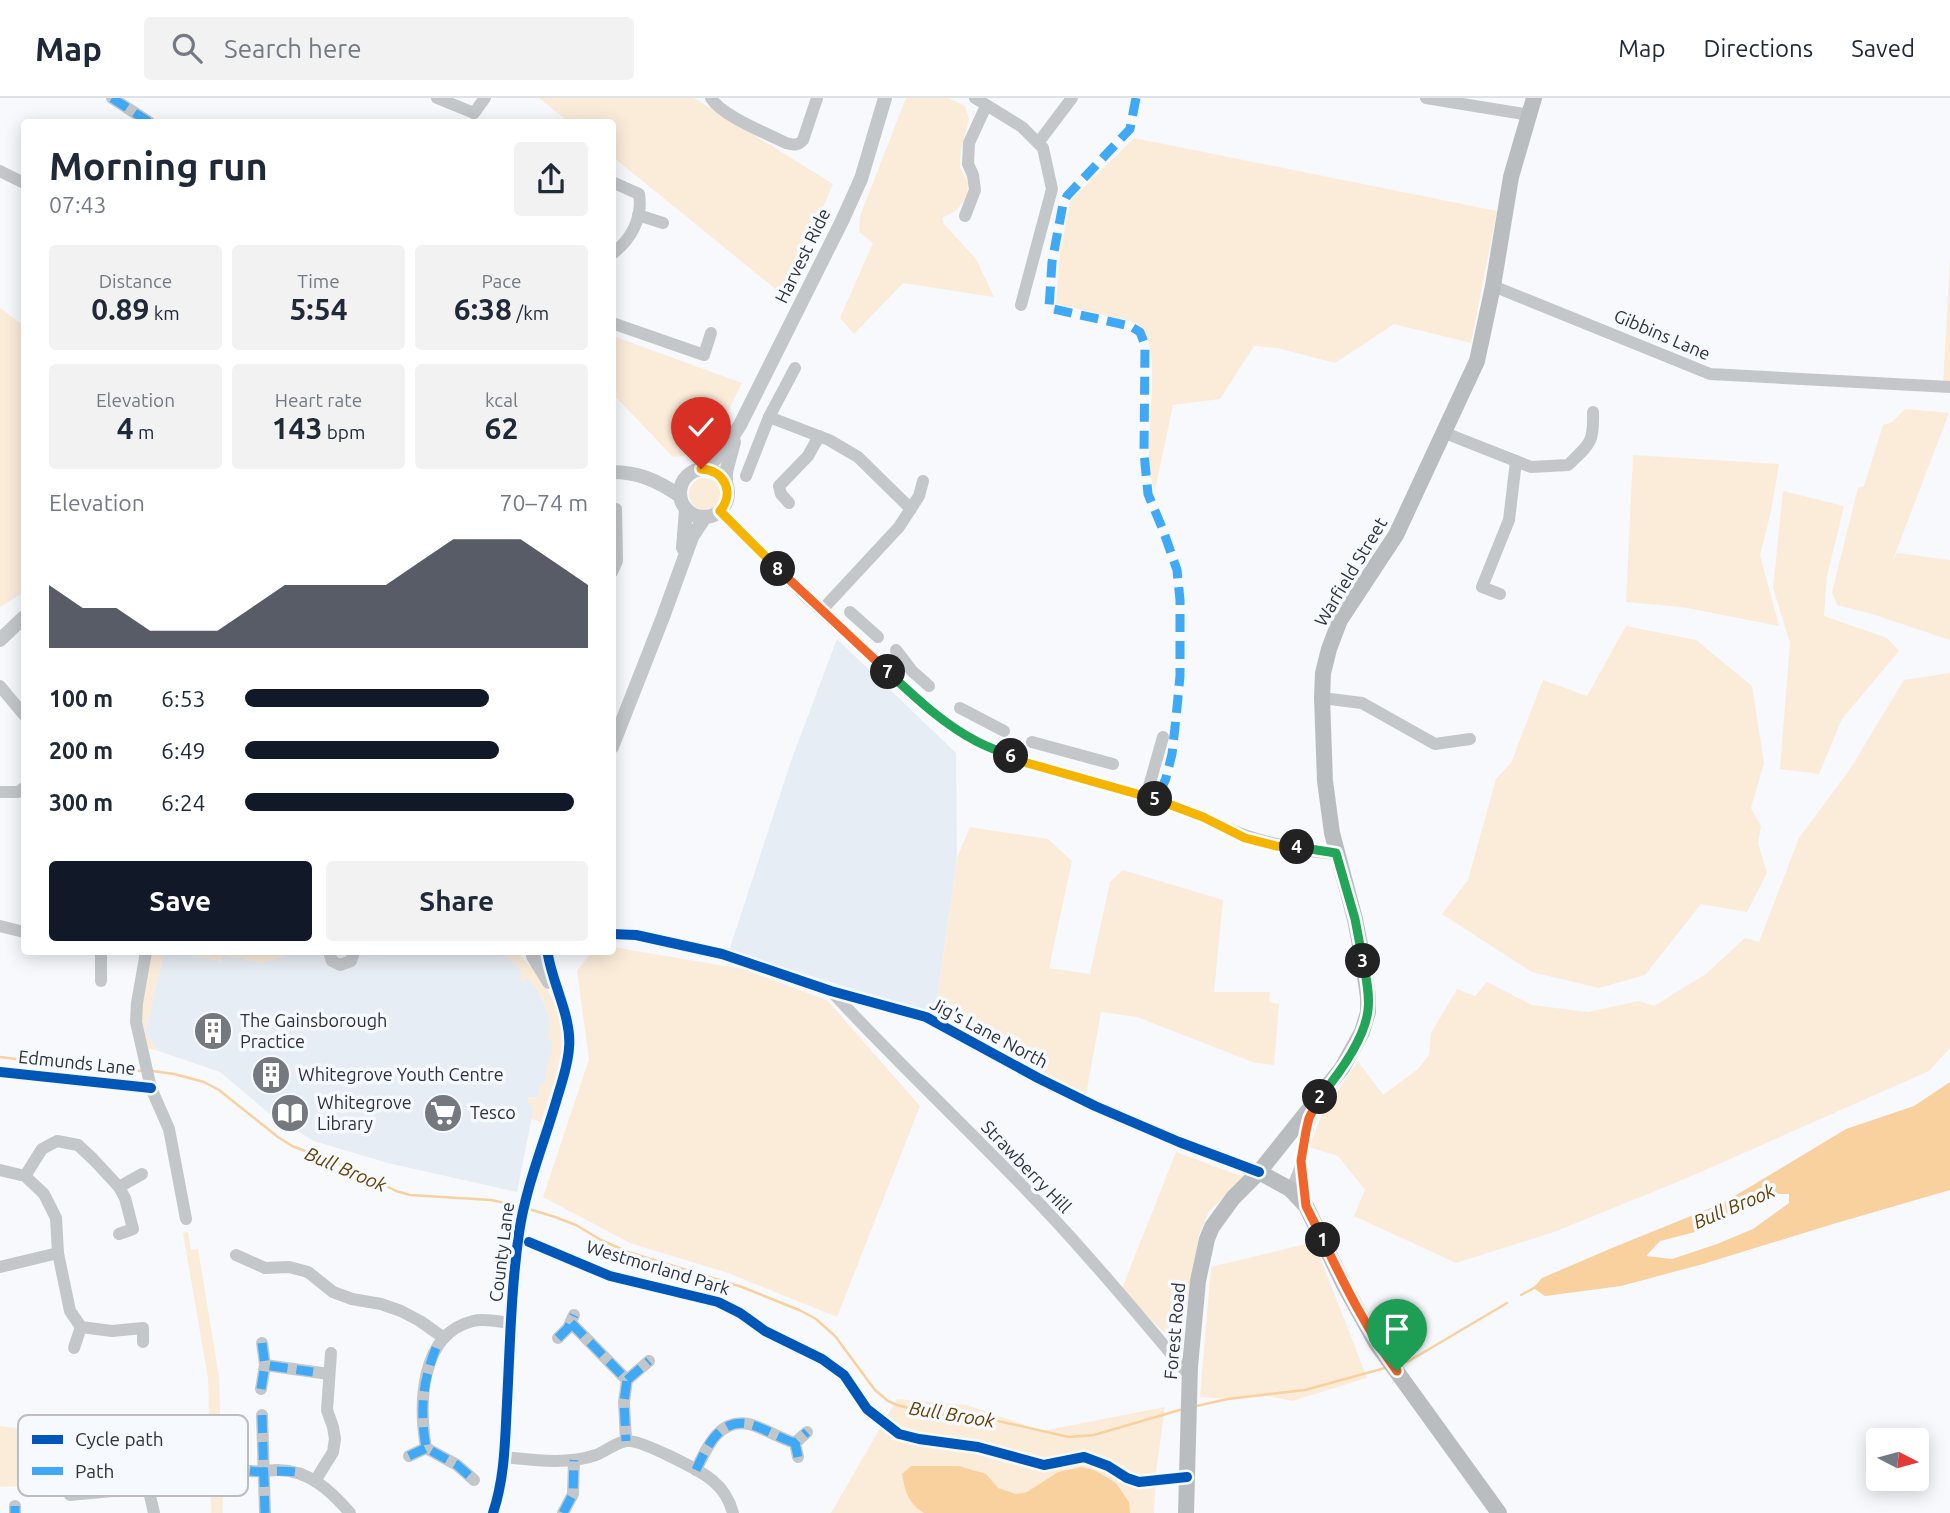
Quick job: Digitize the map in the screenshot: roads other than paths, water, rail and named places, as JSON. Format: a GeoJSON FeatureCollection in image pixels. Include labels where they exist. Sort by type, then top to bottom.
{"type":"FeatureCollection","features":[{"type":"Feature","properties":{"kind":"main road","name":"Warfield Street"},"geometry":{"type":"LineString","coordinates":[[1259,1172],[1342,1068],[1362,1032],[1368,1012],[1362,955],[1355,919],[1336,853],[1325,781],[1323,673],[1340,620],[1396,535],[1477,361],[1493,286],[1511,177],[1534,98]]}},
{"type":"Feature","properties":{"kind":"main road"},"geometry":{"type":"LineString","coordinates":[[1259,1172],[1290,1189],[1306,1206],[1345,1287],[1376,1343],[1499,1513]]}},
{"type":"Feature","properties":{"kind":"main road","name":"Forest Road"},"geometry":{"type":"LineString","coordinates":[[1186,1513],[1189,1375],[1198,1282],[1212,1227],[1226,1206],[1259,1172]]}},
{"type":"Feature","properties":{"kind":"street"},"geometry":{"type":"LineString","coordinates":[[113,98],[144,119]]}},
{"type":"Feature","properties":{"kind":"street"},"geometry":{"type":"LineString","coordinates":[[437,98],[477,118],[485,98]]}},
{"type":"Feature","properties":{"kind":"street"},"geometry":{"type":"LineString","coordinates":[[711,98],[726,112],[793,145],[803,140],[817,98]]}},
{"type":"Feature","properties":{"kind":"street","name":"Harvest Ride"},"geometry":{"type":"LineString","coordinates":[[706,469],[726,447],[740,425],[842,221],[861,179],[885,98]]}},
{"type":"Feature","properties":{"kind":"street"},"geometry":{"type":"LineString","coordinates":[[975,98],[1023,127],[1043,148],[1052,189],[1021,305]]}},
{"type":"Feature","properties":{"kind":"street"},"geometry":{"type":"LineString","coordinates":[[1038,143],[1072,98]]}},
{"type":"Feature","properties":{"kind":"street"},"geometry":{"type":"LineString","coordinates":[[1426,98],[1530,115]]}},
{"type":"Feature","properties":{"kind":"street"},"geometry":{"type":"LineString","coordinates":[[965,216],[975,190],[968,164],[969,143],[986,106]]}},
{"type":"Feature","properties":{"kind":"street"},"geometry":{"type":"LineString","coordinates":[[0,171],[21,182]]}},
{"type":"Feature","properties":{"kind":"street"},"geometry":{"type":"LineString","coordinates":[[616,183],[639,194],[640,202],[630,237],[616,250]]}},
{"type":"Feature","properties":{"kind":"street"},"geometry":{"type":"LineString","coordinates":[[638,215],[663,223]]}},
{"type":"Feature","properties":{"kind":"street","name":"Gibbins Lane"},"geometry":{"type":"LineString","coordinates":[[1493,286],[1710,374],[1950,387]]}},
{"type":"Feature","properties":{"kind":"street"},"geometry":{"type":"LineString","coordinates":[[616,324],[704,355],[711,333]]}},
{"type":"Feature","properties":{"kind":"street"},"geometry":{"type":"LineString","coordinates":[[746,476],[769,417],[795,368]]}},
{"type":"Feature","properties":{"kind":"street"},"geometry":{"type":"LineString","coordinates":[[1445,433],[1531,467],[1568,465],[1584,450],[1594,435],[1593,412]]}},
{"type":"Feature","properties":{"kind":"street"},"geometry":{"type":"LineString","coordinates":[[769,417],[819,436],[858,457],[911,509]]}},
{"type":"Feature","properties":{"kind":"street","name":"Harvest Ride"},"geometry":{"type":"LineString","coordinates":[[726,483],[731,449],[740,425]]}},
{"type":"Feature","properties":{"kind":"street"},"geometry":{"type":"LineString","coordinates":[[789,503],[780,494],[779,486],[808,456],[819,436]]}},
{"type":"Feature","properties":{"kind":"street"},"geometry":{"type":"LineString","coordinates":[[1500,594],[1482,587],[1509,520],[1516,461]]}},
{"type":"Feature","properties":{"kind":"street"},"geometry":{"type":"LineString","coordinates":[[644,476],[658,481],[683,502],[694,515],[705,517],[720,511],[727,499],[726,483],[720,475],[706,469],[694,471],[681,485],[683,502],[682,551],[677,577]]}},
{"type":"Feature","properties":{"kind":"street"},"geometry":{"type":"LineString","coordinates":[[616,472],[686,477]]}},
{"type":"Feature","properties":{"kind":"street"},"geometry":{"type":"LineString","coordinates":[[821,611],[899,527],[919,496],[923,481]]}},
{"type":"Feature","properties":{"kind":"street"},"geometry":{"type":"LineString","coordinates":[[616,509],[616,563]]}},
{"type":"Feature","properties":{"kind":"street"},"geometry":{"type":"LineString","coordinates":[[720,511],[803,595],[923,705],[976,741],[1027,763],[1146,797],[1203,817]]}},
{"type":"Feature","properties":{"kind":"street"},"geometry":{"type":"LineString","coordinates":[[616,737],[692,537],[705,517]]}},
{"type":"Feature","properties":{"kind":"street"},"geometry":{"type":"LineString","coordinates":[[850,612],[878,637]]}},
{"type":"Feature","properties":{"kind":"street"},"geometry":{"type":"LineString","coordinates":[[0,640],[21,620]]}},
{"type":"Feature","properties":{"kind":"street"},"geometry":{"type":"LineString","coordinates":[[854,640],[866,627]]}},
{"type":"Feature","properties":{"kind":"street"},"geometry":{"type":"LineString","coordinates":[[896,650],[912,671],[929,686]]}},
{"type":"Feature","properties":{"kind":"street"},"geometry":{"type":"LineString","coordinates":[[900,683],[912,671]]}},
{"type":"Feature","properties":{"kind":"street"},"geometry":{"type":"LineString","coordinates":[[0,686],[21,711]]}},
{"type":"Feature","properties":{"kind":"street"},"geometry":{"type":"LineString","coordinates":[[1322,698],[1362,703],[1434,744],[1470,739]]}},
{"type":"Feature","properties":{"kind":"street"},"geometry":{"type":"LineString","coordinates":[[960,708],[1004,731]]}},
{"type":"Feature","properties":{"kind":"street"},"geometry":{"type":"LineString","coordinates":[[976,741],[986,722]]}},
{"type":"Feature","properties":{"kind":"street"},"geometry":{"type":"LineString","coordinates":[[1146,797],[1163,737]]}},
{"type":"Feature","properties":{"kind":"street"},"geometry":{"type":"LineString","coordinates":[[1032,742],[1113,764]]}},
{"type":"Feature","properties":{"kind":"street"},"geometry":{"type":"LineString","coordinates":[[1054,771],[1059,749]]}},
{"type":"Feature","properties":{"kind":"street"},"geometry":{"type":"LineString","coordinates":[[0,792],[21,790]]}},
{"type":"Feature","properties":{"kind":"street"},"geometry":{"type":"LineString","coordinates":[[1225,828],[1245,838],[1276,846],[1336,853]]}},
{"type":"Feature","properties":{"kind":"street"},"geometry":{"type":"LineString","coordinates":[[0,926],[21,931]]}},
{"type":"Feature","properties":{"kind":"street","name":"Jig's Lane North"},"geometry":{"type":"LineString","coordinates":[[616,934],[636,934],[722,954],[831,991],[926,1017],[1095,1106],[1179,1143],[1259,1172]]}},
{"type":"Feature","properties":{"kind":"street"},"geometry":{"type":"LineString","coordinates":[[101,955],[101,981]]}},
{"type":"Feature","properties":{"kind":"street"},"geometry":{"type":"LineString","coordinates":[[145,955],[136,1022],[151,1088],[169,1129],[186,1219]]}},
{"type":"Feature","properties":{"kind":"street"},"geometry":{"type":"LineString","coordinates":[[330,955],[332,961],[341,965],[351,961],[353,955]]}},
{"type":"Feature","properties":{"kind":"street","name":"County Lane"},"geometry":{"type":"LineString","coordinates":[[530,955],[560,1001]]}},
{"type":"Feature","properties":{"kind":"street","name":"County Lane"},"geometry":{"type":"LineString","coordinates":[[493,1513],[505,1457],[511,1323],[518,1243],[526,1193],[570,1046],[569,1026],[551,971],[551,955]]}},
{"type":"Feature","properties":{"kind":"street","name":"Strawberry Hill"},"geometry":{"type":"LineString","coordinates":[[831,991],[1090,1258],[1189,1375]]}},
{"type":"Feature","properties":{"kind":"street"},"geometry":{"type":"LineString","coordinates":[[1290,1189],[1297,1180],[1306,1131],[1319,1099]]}},
{"type":"Feature","properties":{"kind":"street"},"geometry":{"type":"LineString","coordinates":[[25,1177],[42,1149],[57,1141],[78,1145],[125,1198],[133,1229],[119,1234]]}},
{"type":"Feature","properties":{"kind":"street"},"geometry":{"type":"LineString","coordinates":[[1301,1161],[1306,1206]]}},
{"type":"Feature","properties":{"kind":"street"},"geometry":{"type":"LineString","coordinates":[[0,1170],[25,1177],[44,1194],[56,1218],[58,1253],[70,1311],[81,1327],[112,1331],[143,1328],[143,1342]]}},
{"type":"Feature","properties":{"kind":"street"},"geometry":{"type":"LineString","coordinates":[[118,1187],[142,1174]]}},
{"type":"Feature","properties":{"kind":"street"},"geometry":{"type":"LineString","coordinates":[[0,1267],[58,1253]]}},
{"type":"Feature","properties":{"kind":"street"},"geometry":{"type":"LineString","coordinates":[[236,1255],[265,1268],[289,1267],[308,1272],[333,1292],[401,1311],[444,1338]]}},
{"type":"Feature","properties":{"kind":"street"},"geometry":{"type":"LineString","coordinates":[[558,1338],[572,1319],[599,1353],[627,1380]]}},
{"type":"Feature","properties":{"kind":"street"},"geometry":{"type":"LineString","coordinates":[[426,1448],[422,1426],[422,1399],[428,1369],[436,1348],[456,1328],[474,1320],[511,1323]]}},
{"type":"Feature","properties":{"kind":"street"},"geometry":{"type":"LineString","coordinates":[[74,1348],[81,1327]]}},
{"type":"Feature","properties":{"kind":"street"},"geometry":{"type":"LineString","coordinates":[[261,1389],[265,1365],[262,1343]]}},
{"type":"Feature","properties":{"kind":"street"},"geometry":{"type":"LineString","coordinates":[[315,1481],[333,1452],[335,1439],[327,1410],[331,1353]]}},
{"type":"Feature","properties":{"kind":"street"},"geometry":{"type":"LineString","coordinates":[[626,1441],[624,1402],[627,1380],[649,1361]]}},
{"type":"Feature","properties":{"kind":"street"},"geometry":{"type":"LineString","coordinates":[[265,1365],[328,1374]]}},
{"type":"Feature","properties":{"kind":"street"},"geometry":{"type":"LineString","coordinates":[[262,1415],[256,1472],[265,1513]]}},
{"type":"Feature","properties":{"kind":"street"},"geometry":{"type":"LineString","coordinates":[[696,1469],[724,1426],[750,1424],[794,1443]]}},
{"type":"Feature","properties":{"kind":"street"},"geometry":{"type":"LineString","coordinates":[[794,1443],[807,1432]]}},
{"type":"Feature","properties":{"kind":"street"},"geometry":{"type":"LineString","coordinates":[[505,1457],[574,1460],[596,1455],[626,1441],[637,1442],[696,1469],[714,1481],[728,1500],[733,1513],[742,1513]]}},
{"type":"Feature","properties":{"kind":"street"},"geometry":{"type":"LineString","coordinates":[[794,1443],[798,1457]]}},
{"type":"Feature","properties":{"kind":"street"},"geometry":{"type":"LineString","coordinates":[[409,1456],[426,1448]]}},
{"type":"Feature","properties":{"kind":"street"},"geometry":{"type":"LineString","coordinates":[[426,1448],[457,1465],[474,1480]]}},
{"type":"Feature","properties":{"kind":"street"},"geometry":{"type":"LineString","coordinates":[[564,1513],[573,1494],[574,1460]]}},
{"type":"Feature","properties":{"kind":"street"},"geometry":{"type":"LineString","coordinates":[[256,1472],[296,1472],[315,1481],[333,1495],[349,1513]]}},
{"type":"Feature","properties":{"kind":"water"},"geometry":{"type":"Polygon","coordinates":[[[1950,1082],[1950,1190],[1621,1286],[1545,1296],[1533,1288],[1542,1278],[1723,1203],[1846,1129],[1914,1106],[1950,1082]],[[1777,1194],[1699,1231],[1660,1241],[1646,1256],[1672,1259],[1753,1229],[1789,1203],[1789,1194],[1777,1194]]]}},
{"type":"Feature","properties":{"kind":"water"},"geometry":{"type":"Polygon","coordinates":[[[911,1466],[959,1466],[986,1474],[998,1488],[1016,1494],[1027,1492],[1058,1472],[1082,1467],[1096,1471],[1116,1483],[1129,1502],[1130,1513],[924,1513],[911,1501],[904,1486],[902,1474],[911,1466]]]}},
{"type":"Feature","properties":{"kind":"waterway","name":"Bull Brook"},"geometry":{"type":"LineString","coordinates":[[0,1057],[97,1069],[143,1071]]}},
{"type":"Feature","properties":{"kind":"waterway","name":"Bull Brook"},"geometry":{"type":"LineString","coordinates":[[153,1071],[204,1082],[219,1090],[292,1146],[358,1171],[396,1191],[410,1195],[491,1200],[519,1206]]}},
{"type":"Feature","properties":{"kind":"waterway","name":"Bull Brook"},"geometry":{"type":"LineString","coordinates":[[529,1209],[576,1225],[628,1252],[742,1287],[816,1319],[835,1336],[875,1390],[897,1405],[931,1414],[989,1419],[1069,1437],[1094,1435],[1183,1409]]}},
{"type":"Feature","properties":{"kind":"waterway","name":"Bull Brook"},"geometry":{"type":"LineString","coordinates":[[1521,1295],[1534,1288]]}},
{"type":"Feature","properties":{"kind":"waterway","name":"Bull Brook"},"geometry":{"type":"LineString","coordinates":[[1398,1364],[1409,1361],[1507,1303]]}},
{"type":"Feature","properties":{"kind":"waterway","name":"Bull Brook"},"geometry":{"type":"LineString","coordinates":[[1196,1406],[1228,1399],[1305,1390],[1385,1368]]}},
{"type":"Feature","properties":{"kind":"place","name":"The Gainsborough Practice"},"geometry":{"type":"Point","coordinates":[213,1031]}},
{"type":"Feature","properties":{"kind":"place","name":"Whitegrove Youth Centre"},"geometry":{"type":"Point","coordinates":[271,1075]}},
{"type":"Feature","properties":{"kind":"place","name":"Whitegrove Library"},"geometry":{"type":"Point","coordinates":[290,1113]}},
{"type":"Feature","properties":{"kind":"place","name":"Tesco"},"geometry":{"type":"Point","coordinates":[443,1113]}}]}
